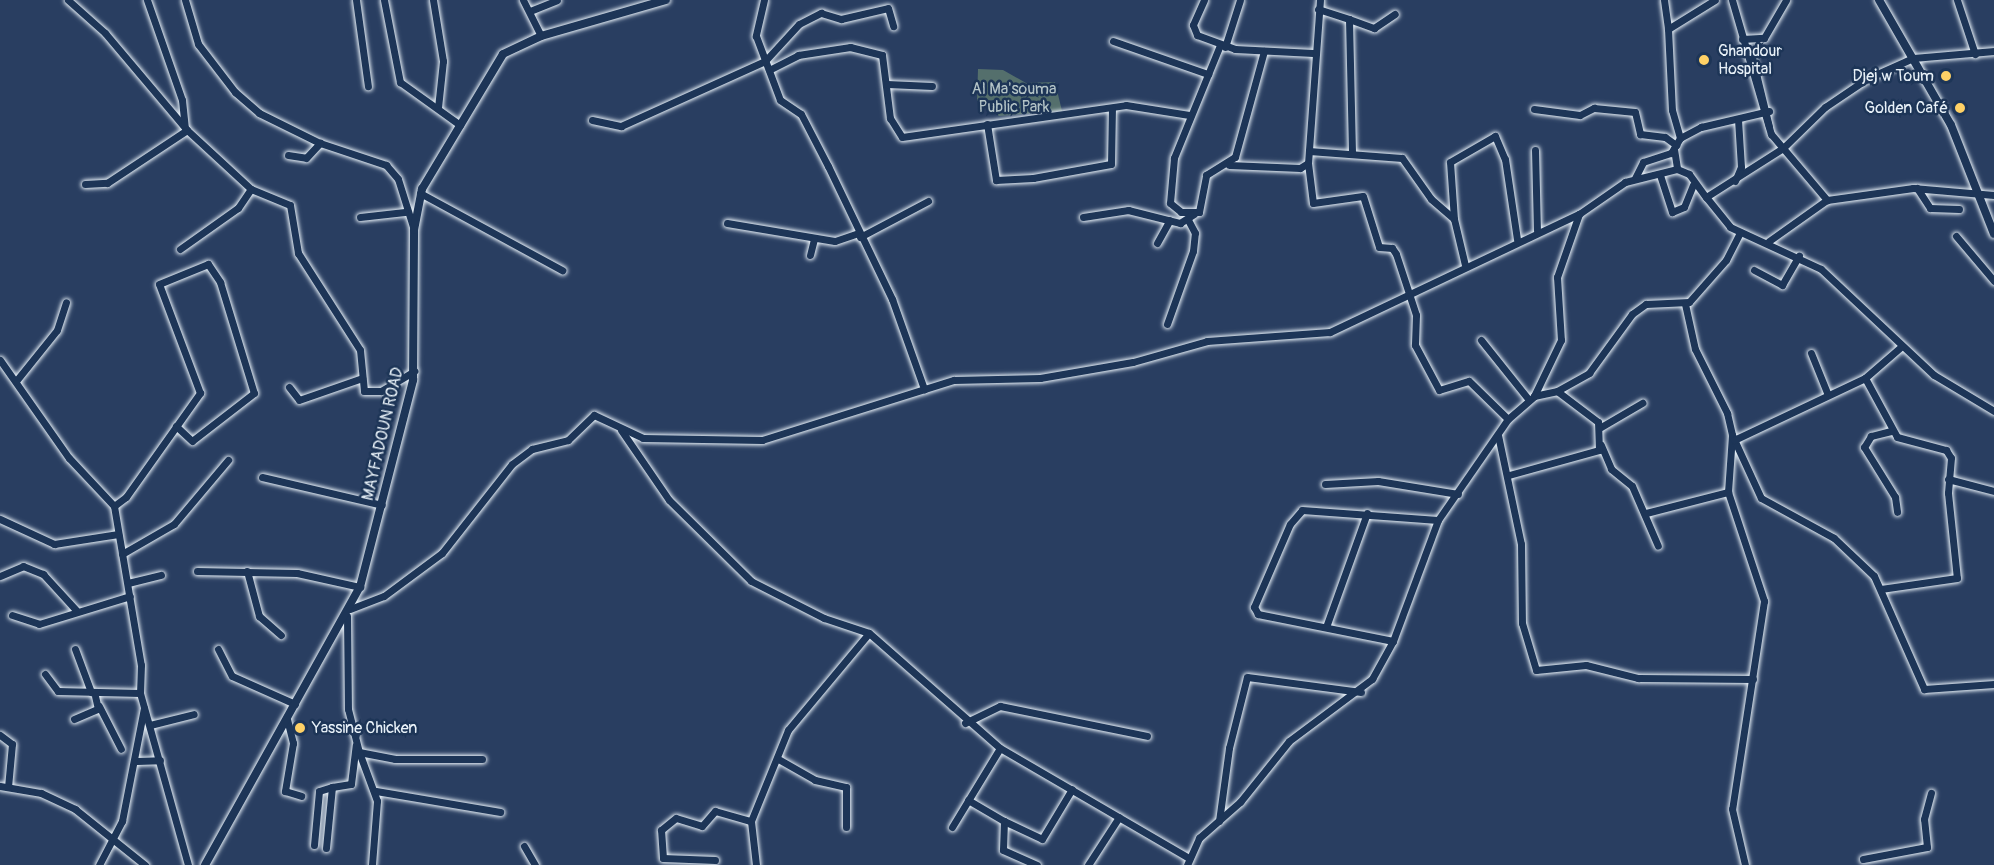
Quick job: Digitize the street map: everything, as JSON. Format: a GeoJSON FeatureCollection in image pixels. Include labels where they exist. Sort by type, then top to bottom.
{"type":"FeatureCollection","features":[{"type":"Feature","properties":{"kind":"main road","name":"MAYFADOUN ROAD"},"geometry":{"type":"LineString","coordinates":[[204,865],[348,613],[360,587],[414,371],[414,230],[420,193],[497,59],[541,36],[642,4],[666,0]]}},
{"type":"Feature","properties":{"kind":"main road"},"geometry":{"type":"LineString","coordinates":[[1879,0],[1914,58],[1959,143],[1977,195],[1994,234]]}},
{"type":"Feature","properties":{"kind":"street"},"geometry":{"type":"LineString","coordinates":[[68,0],[105,33],[186,128],[251,189],[290,205],[298,253],[341,312],[360,350],[364,391],[371,394],[414,371]]}},
{"type":"Feature","properties":{"kind":"street"},"geometry":{"type":"LineString","coordinates":[[147,0],[184,106],[186,128]]}},
{"type":"Feature","properties":{"kind":"street"},"geometry":{"type":"LineString","coordinates":[[185,0],[198,44],[235,92],[259,113],[320,143],[386,165],[398,179],[405,212],[414,230]]}},
{"type":"Feature","properties":{"kind":"street"},"geometry":{"type":"LineString","coordinates":[[356,0],[368,86]]}},
{"type":"Feature","properties":{"kind":"street"},"geometry":{"type":"LineString","coordinates":[[384,0],[400,82],[460,125]]}},
{"type":"Feature","properties":{"kind":"street"},"geometry":{"type":"LineString","coordinates":[[433,0],[443,62],[438,108]]}},
{"type":"Feature","properties":{"kind":"street"},"geometry":{"type":"LineString","coordinates":[[523,0],[541,36]]}},
{"type":"Feature","properties":{"kind":"street"},"geometry":{"type":"LineString","coordinates":[[530,10],[557,0]]}},
{"type":"Feature","properties":{"kind":"street"},"geometry":{"type":"LineString","coordinates":[[764,0],[756,36],[780,100],[801,114],[892,299],[924,389]]}},
{"type":"Feature","properties":{"kind":"street"},"geometry":{"type":"LineString","coordinates":[[1204,0],[1194,32],[1223,46],[1264,51],[1313,53]]}},
{"type":"Feature","properties":{"kind":"street"},"geometry":{"type":"LineString","coordinates":[[1194,214],[1173,209],[1170,199],[1174,158],[1189,115],[1223,46],[1240,0]]}},
{"type":"Feature","properties":{"kind":"street"},"geometry":{"type":"LineString","coordinates":[[1320,0],[1313,53],[1308,163],[1313,203],[1363,196],[1376,243],[1395,251],[1416,315],[1415,345],[1437,388],[1444,391],[1469,381],[1508,419]]}},
{"type":"Feature","properties":{"kind":"street"},"geometry":{"type":"LineString","coordinates":[[1664,0],[1668,29],[1672,110],[1677,144],[1677,169]]}},
{"type":"Feature","properties":{"kind":"street"},"geometry":{"type":"LineString","coordinates":[[1668,29],[1715,0]]}},
{"type":"Feature","properties":{"kind":"street"},"geometry":{"type":"LineString","coordinates":[[1734,0],[1769,127],[1783,148],[1827,200]]}},
{"type":"Feature","properties":{"kind":"street"},"geometry":{"type":"LineString","coordinates":[[1746,43],[1767,35],[1786,0]]}},
{"type":"Feature","properties":{"kind":"street"},"geometry":{"type":"LineString","coordinates":[[1957,0],[1976,54]]}},
{"type":"Feature","properties":{"kind":"street"},"geometry":{"type":"LineString","coordinates":[[592,120],[621,126],[765,61],[799,24],[821,13],[841,19],[888,8],[893,26]]}},
{"type":"Feature","properties":{"kind":"street"},"geometry":{"type":"LineString","coordinates":[[1318,9],[1374,27],[1395,14]]}},
{"type":"Feature","properties":{"kind":"street"},"geometry":{"type":"LineString","coordinates":[[1348,20],[1352,152]]}},
{"type":"Feature","properties":{"kind":"street"},"geometry":{"type":"LineString","coordinates":[[1113,41],[1208,74]]}},
{"type":"Feature","properties":{"kind":"street"},"geometry":{"type":"LineString","coordinates":[[769,70],[798,56],[850,47],[882,55],[898,136],[1148,105],[1189,115]]}},
{"type":"Feature","properties":{"kind":"street"},"geometry":{"type":"LineString","coordinates":[[1228,165],[1245,127],[1264,51]]}},
{"type":"Feature","properties":{"kind":"street"},"geometry":{"type":"LineString","coordinates":[[1706,197],[1735,181],[1783,148],[1849,89],[1914,58],[1994,51]]}},
{"type":"Feature","properties":{"kind":"street"},"geometry":{"type":"LineString","coordinates":[[887,84],[932,86]]}},
{"type":"Feature","properties":{"kind":"street"},"geometry":{"type":"LineString","coordinates":[[987,124],[996,180],[1057,175],[1113,162],[1112,108]]}},
{"type":"Feature","properties":{"kind":"street"},"geometry":{"type":"LineString","coordinates":[[1534,109],[1580,115],[1594,108],[1635,112],[1640,134],[1665,137],[1677,144]]}},
{"type":"Feature","properties":{"kind":"street"},"geometry":{"type":"LineString","coordinates":[[1635,178],[1643,162],[1677,144],[1705,125],[1738,119],[1764,110]]}},
{"type":"Feature","properties":{"kind":"street"},"geometry":{"type":"LineString","coordinates":[[1735,181],[1741,167],[1738,119]]}},
{"type":"Feature","properties":{"kind":"street"},"geometry":{"type":"LineString","coordinates":[[85,184],[107,183],[186,128]]}},
{"type":"Feature","properties":{"kind":"street"},"geometry":{"type":"LineString","coordinates":[[1465,265],[1454,219],[1450,162],[1495,136],[1505,159],[1516,240]]}},
{"type":"Feature","properties":{"kind":"street"},"geometry":{"type":"LineString","coordinates":[[288,155],[306,158],[320,143]]}},
{"type":"Feature","properties":{"kind":"street"},"geometry":{"type":"LineString","coordinates":[[1535,150],[1537,230]]}},
{"type":"Feature","properties":{"kind":"street"},"geometry":{"type":"LineString","coordinates":[[1309,151],[1352,152],[1402,158],[1431,199],[1454,219]]}},
{"type":"Feature","properties":{"kind":"street"},"geometry":{"type":"LineString","coordinates":[[1083,217],[1128,210],[1170,220],[1188,220],[1202,207],[1206,175],[1228,165],[1300,168],[1308,163]]}},
{"type":"Feature","properties":{"kind":"street"},"geometry":{"type":"LineString","coordinates":[[372,865],[377,849],[376,791],[359,752],[348,709],[348,613],[384,596],[442,553],[502,474],[532,449],[568,440],[594,415],[621,430],[652,439],[762,440],[954,380],[1012,380],[1093,370],[1207,341],[1330,332],[1410,296],[1465,265],[1537,230],[1579,214],[1635,178],[1660,175],[1677,169],[1690,175],[1693,185],[1706,197],[1724,223],[1740,232],[1769,241],[1799,255],[1821,269],[1947,385],[1994,411]]}},
{"type":"Feature","properties":{"kind":"street"},"geometry":{"type":"LineString","coordinates":[[1660,175],[1672,212],[1684,207],[1693,185]]}},
{"type":"Feature","properties":{"kind":"street"},"geometry":{"type":"LineString","coordinates":[[1917,188],[1930,208],[1959,209]]}},
{"type":"Feature","properties":{"kind":"street"},"geometry":{"type":"LineString","coordinates":[[1769,241],[1827,200],[1917,188],[1994,195]]}},
{"type":"Feature","properties":{"kind":"street"},"geometry":{"type":"LineString","coordinates":[[180,249],[238,208],[251,189]]}},
{"type":"Feature","properties":{"kind":"street"},"geometry":{"type":"LineString","coordinates":[[420,193],[562,270]]}},
{"type":"Feature","properties":{"kind":"street"},"geometry":{"type":"LineString","coordinates":[[727,223],[814,239],[848,240],[928,201]]}},
{"type":"Feature","properties":{"kind":"street"},"geometry":{"type":"LineString","coordinates":[[360,217],[405,212]]}},
{"type":"Feature","properties":{"kind":"street"},"geometry":{"type":"LineString","coordinates":[[621,430],[669,500],[751,581],[824,618],[869,633],[965,723],[1000,748],[1119,817],[1188,861],[1199,838],[1219,821],[1289,741],[1361,692],[1393,641],[1438,520],[1508,419],[1532,398],[1561,340],[1557,277],[1579,214]]}},
{"type":"Feature","properties":{"kind":"street"},"geometry":{"type":"LineString","coordinates":[[1157,243],[1170,220]]}},
{"type":"Feature","properties":{"kind":"street"},"geometry":{"type":"LineString","coordinates":[[1167,324],[1193,251],[1196,233],[1188,220]]}},
{"type":"Feature","properties":{"kind":"street"},"geometry":{"type":"LineString","coordinates":[[1685,304],[1726,260],[1740,232]]}},
{"type":"Feature","properties":{"kind":"street"},"geometry":{"type":"LineString","coordinates":[[1956,236],[1994,281]]}},
{"type":"Feature","properties":{"kind":"street"},"geometry":{"type":"LineString","coordinates":[[810,255],[814,239]]}},
{"type":"Feature","properties":{"kind":"street"},"geometry":{"type":"LineString","coordinates":[[1754,270],[1782,285],[1799,255]]}},
{"type":"Feature","properties":{"kind":"street"},"geometry":{"type":"LineString","coordinates":[[114,506],[177,426],[200,388],[181,355],[159,284],[208,264],[220,282],[254,393],[192,441],[177,426]]}},
{"type":"Feature","properties":{"kind":"street"},"geometry":{"type":"LineString","coordinates":[[1532,398],[1557,391],[1594,368],[1636,311],[1654,301],[1685,304]]}},
{"type":"Feature","properties":{"kind":"street"},"geometry":{"type":"LineString","coordinates":[[15,381],[57,330],[66,303]]}},
{"type":"Feature","properties":{"kind":"street"},"geometry":{"type":"LineString","coordinates":[[1685,304],[1692,342],[1718,387],[1733,438],[1761,498],[1852,552],[1881,589],[1924,689],[1994,684]]}},
{"type":"Feature","properties":{"kind":"street"},"geometry":{"type":"LineString","coordinates":[[1481,340],[1532,398]]}},
{"type":"Feature","properties":{"kind":"street"},"geometry":{"type":"LineString","coordinates":[[1733,438],[1865,378],[1902,346]]}},
{"type":"Feature","properties":{"kind":"street"},"geometry":{"type":"LineString","coordinates":[[1811,353],[1828,394]]}},
{"type":"Feature","properties":{"kind":"street"},"geometry":{"type":"LineString","coordinates":[[0,360],[69,458],[114,506],[130,596],[140,693],[188,865]]}},
{"type":"Feature","properties":{"kind":"street"},"geometry":{"type":"LineString","coordinates":[[289,387],[299,400],[362,378]]}},
{"type":"Feature","properties":{"kind":"street"},"geometry":{"type":"LineString","coordinates":[[1865,378],[1891,431]]}},
{"type":"Feature","properties":{"kind":"street"},"geometry":{"type":"LineString","coordinates":[[1557,391],[1601,427]]}},
{"type":"Feature","properties":{"kind":"street"},"geometry":{"type":"LineString","coordinates":[[1601,427],[1642,403]]}},
{"type":"Feature","properties":{"kind":"street"},"geometry":{"type":"LineString","coordinates":[[1601,427],[1601,445],[1611,470],[1627,478],[1646,513],[1658,546]]}},
{"type":"Feature","properties":{"kind":"street"},"geometry":{"type":"LineString","coordinates":[[1881,589],[1957,578],[1948,479],[1949,452],[1891,431],[1871,436],[1864,447],[1895,497],[1897,512]]}},
{"type":"Feature","properties":{"kind":"street"},"geometry":{"type":"LineString","coordinates":[[1498,435],[1509,475],[1521,544],[1522,623],[1536,670],[1586,665],[1638,678],[1753,679]]}},
{"type":"Feature","properties":{"kind":"street"},"geometry":{"type":"LineString","coordinates":[[1733,438],[1728,492],[1764,601],[1732,809],[1745,865]]}},
{"type":"Feature","properties":{"kind":"street"},"geometry":{"type":"LineString","coordinates":[[1509,475],[1585,457],[1601,445]]}},
{"type":"Feature","properties":{"kind":"street"},"geometry":{"type":"LineString","coordinates":[[123,554],[174,524],[228,460]]}},
{"type":"Feature","properties":{"kind":"street"},"geometry":{"type":"LineString","coordinates":[[262,477],[382,505]]}},
{"type":"Feature","properties":{"kind":"street"},"geometry":{"type":"LineString","coordinates":[[1948,479],[1994,491]]}},
{"type":"Feature","properties":{"kind":"street"},"geometry":{"type":"LineString","coordinates":[[1325,484],[1378,481],[1458,494]]}},
{"type":"Feature","properties":{"kind":"street"},"geometry":{"type":"LineString","coordinates":[[1646,513],[1728,492]]}},
{"type":"Feature","properties":{"kind":"street"},"geometry":{"type":"LineString","coordinates":[[1393,641],[1258,614],[1254,607],[1299,512],[1367,513],[1438,520]]}},
{"type":"Feature","properties":{"kind":"street"},"geometry":{"type":"LineString","coordinates":[[1326,627],[1367,513]]}},
{"type":"Feature","properties":{"kind":"street"},"geometry":{"type":"LineString","coordinates":[[0,519],[54,544],[118,534]]}},
{"type":"Feature","properties":{"kind":"street"},"geometry":{"type":"LineString","coordinates":[[0,576],[23,566],[43,574],[76,610]]}},
{"type":"Feature","properties":{"kind":"street"},"geometry":{"type":"LineString","coordinates":[[197,571],[307,574],[360,587]]}},
{"type":"Feature","properties":{"kind":"street"},"geometry":{"type":"LineString","coordinates":[[247,571],[259,616],[281,635]]}},
{"type":"Feature","properties":{"kind":"street"},"geometry":{"type":"LineString","coordinates":[[128,583],[161,575]]}},
{"type":"Feature","properties":{"kind":"street"},"geometry":{"type":"LineString","coordinates":[[12,615],[39,624],[76,610],[130,596]]}},
{"type":"Feature","properties":{"kind":"street"},"geometry":{"type":"LineString","coordinates":[[756,865],[751,821],[780,760],[796,718],[869,633]]}},
{"type":"Feature","properties":{"kind":"street"},"geometry":{"type":"LineString","coordinates":[[75,649],[93,694],[121,749]]}},
{"type":"Feature","properties":{"kind":"street"},"geometry":{"type":"LineString","coordinates":[[218,649],[232,676],[295,704]]}},
{"type":"Feature","properties":{"kind":"street"},"geometry":{"type":"LineString","coordinates":[[45,674],[57,691],[93,694],[140,693]]}},
{"type":"Feature","properties":{"kind":"street"},"geometry":{"type":"LineString","coordinates":[[1219,821],[1247,677],[1361,692]]}},
{"type":"Feature","properties":{"kind":"street"},"geometry":{"type":"LineString","coordinates":[[99,865],[122,821],[137,761],[144,705]]}},
{"type":"Feature","properties":{"kind":"street"},"geometry":{"type":"LineString","coordinates":[[74,719],[99,706]]}},
{"type":"Feature","properties":{"kind":"street"},"geometry":{"type":"LineString","coordinates":[[965,723],[1000,706],[1147,736]]}},
{"type":"Feature","properties":{"kind":"street"},"geometry":{"type":"LineString","coordinates":[[150,725],[194,714]]}},
{"type":"Feature","properties":{"kind":"street"},"geometry":{"type":"LineString","coordinates":[[287,719],[293,743],[285,791],[301,796]]}},
{"type":"Feature","properties":{"kind":"street"},"geometry":{"type":"LineString","coordinates":[[0,735],[12,744],[4,787],[59,800],[112,837],[145,865]]}},
{"type":"Feature","properties":{"kind":"street"},"geometry":{"type":"LineString","coordinates":[[314,846],[319,791],[351,784],[356,742]]}},
{"type":"Feature","properties":{"kind":"street"},"geometry":{"type":"LineString","coordinates":[[952,826],[1000,748]]}},
{"type":"Feature","properties":{"kind":"street"},"geometry":{"type":"LineString","coordinates":[[359,752],[395,759],[482,759]]}},
{"type":"Feature","properties":{"kind":"street"},"geometry":{"type":"LineString","coordinates":[[137,761],[160,760]]}},
{"type":"Feature","properties":{"kind":"street"},"geometry":{"type":"LineString","coordinates":[[780,760],[815,780],[846,787],[846,827]]}},
{"type":"Feature","properties":{"kind":"street"},"geometry":{"type":"LineString","coordinates":[[326,848],[332,787]]}},
{"type":"Feature","properties":{"kind":"street"},"geometry":{"type":"LineString","coordinates":[[968,800],[1042,839],[1072,789]]}},
{"type":"Feature","properties":{"kind":"street"},"geometry":{"type":"LineString","coordinates":[[376,791],[500,812]]}},
{"type":"Feature","properties":{"kind":"street"},"geometry":{"type":"LineString","coordinates":[[1863,859],[1927,847],[1924,819],[1931,794]]}},
{"type":"Feature","properties":{"kind":"street"},"geometry":{"type":"LineString","coordinates":[[716,860],[663,858],[661,830],[676,818],[702,826],[715,811],[751,821]]}},
{"type":"Feature","properties":{"kind":"street"},"geometry":{"type":"LineString","coordinates":[[1088,865],[1119,817]]}},
{"type":"Feature","properties":{"kind":"street"},"geometry":{"type":"LineString","coordinates":[[1004,821],[1002,849],[1032,864]]}},
{"type":"Feature","properties":{"kind":"street"},"geometry":{"type":"LineString","coordinates":[[524,846],[535,865]]}},
{"type":"Feature","properties":{"kind":"green space","name":"Al Ma'souma Public Park"},"geometry":{"type":"Polygon","coordinates":[[[978,69],[1003,70],[1026,83],[1055,82],[1062,111],[998,116],[996,100],[977,101],[978,69]]]}},
{"type":"Feature","properties":{"kind":"place","name":"Ghandour Hospital"},"geometry":{"type":"Point","coordinates":[1704,60]}},
{"type":"Feature","properties":{"kind":"place","name":"Djej w Toum"},"geometry":{"type":"Point","coordinates":[1946,76]}},
{"type":"Feature","properties":{"kind":"place","name":"Golden Café"},"geometry":{"type":"Point","coordinates":[1960,108]}},
{"type":"Feature","properties":{"kind":"place","name":"Yassine Chicken"},"geometry":{"type":"Point","coordinates":[300,728]}}]}
